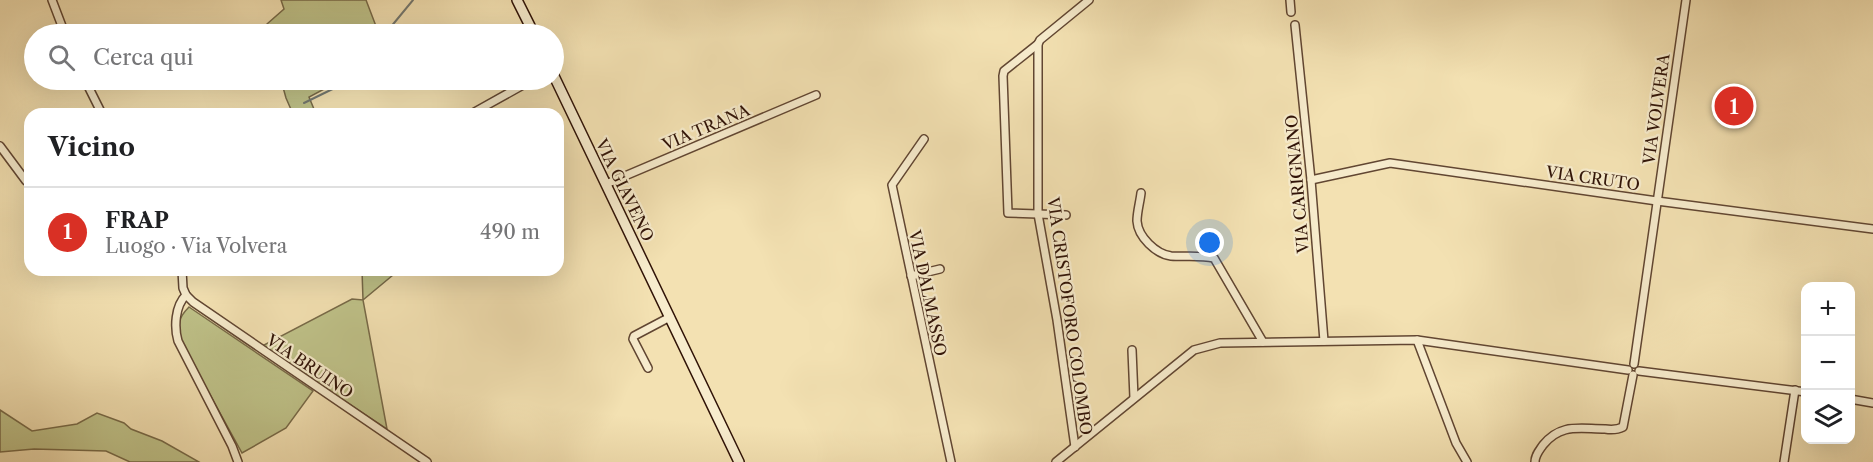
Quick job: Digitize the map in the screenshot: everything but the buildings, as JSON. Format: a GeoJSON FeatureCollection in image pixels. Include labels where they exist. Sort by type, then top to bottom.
{"type":"FeatureCollection","features":[{"type":"Feature","properties":{"kind":"main road"},"geometry":{"type":"LineString","coordinates":[[517,0],[529,24]]}},
{"type":"Feature","properties":{"kind":"main road","name":"VIA GIAVENO"},"geometry":{"type":"LineString","coordinates":[[561,90],[739,462]]}},
{"type":"Feature","properties":{"kind":"street"},"geometry":{"type":"LineString","coordinates":[[52,0],[61,24]]}},
{"type":"Feature","properties":{"kind":"street"},"geometry":{"type":"LineString","coordinates":[[1066,215],[1008,213],[1003,76],[1005,71],[1040,40],[1089,0]]}},
{"type":"Feature","properties":{"kind":"street"},"geometry":{"type":"LineString","coordinates":[[1290,0],[1291,12]]}},
{"type":"Feature","properties":{"kind":"street","name":"VIA VOLVERA"},"geometry":{"type":"LineString","coordinates":[[1535,462],[1536,454],[1549,438],[1558,432],[1570,428],[1616,430],[1623,427],[1634,370],[1686,0]]}},
{"type":"Feature","properties":{"kind":"street","name":"VIA CARIGNANO"},"geometry":{"type":"LineString","coordinates":[[1295,25],[1324,341]]}},
{"type":"Feature","properties":{"kind":"street","name":"VIA CRISTOFORO COLOMBO"},"geometry":{"type":"LineString","coordinates":[[1038,44],[1038,214],[1057,320],[1075,447]]}},
{"type":"Feature","properties":{"kind":"street"},"geometry":{"type":"LineString","coordinates":[[90,90],[99,108]]}},
{"type":"Feature","properties":{"kind":"street"},"geometry":{"type":"LineString","coordinates":[[482,108],[514,90]]}},
{"type":"Feature","properties":{"kind":"street","name":"VIA TRANA"},"geometry":{"type":"LineString","coordinates":[[606,184],[816,95]]}},
{"type":"Feature","properties":{"kind":"street","name":"VIA DALMASSO"},"geometry":{"type":"LineString","coordinates":[[924,139],[892,185],[951,462]]}},
{"type":"Feature","properties":{"kind":"street"},"geometry":{"type":"LineString","coordinates":[[0,146],[24,178]]}},
{"type":"Feature","properties":{"kind":"street","name":"VIA CRUTO"},"geometry":{"type":"LineString","coordinates":[[1311,180],[1390,163],[1873,229]]}},
{"type":"Feature","properties":{"kind":"street"},"geometry":{"type":"LineString","coordinates":[[1141,193],[1137,222],[1148,243],[1159,252],[1170,256],[1214,258],[1263,342]]}},
{"type":"Feature","properties":{"kind":"street"},"geometry":{"type":"LineString","coordinates":[[911,276],[940,269]]}},
{"type":"Feature","properties":{"kind":"street"},"geometry":{"type":"LineString","coordinates":[[182,276],[186,295],[181,301],[177,315],[175,330],[178,341],[238,462]]}},
{"type":"Feature","properties":{"kind":"street","name":"VIA BRUINO"},"geometry":{"type":"LineString","coordinates":[[186,295],[423,460]]}},
{"type":"Feature","properties":{"kind":"street"},"geometry":{"type":"LineString","coordinates":[[648,368],[633,339],[634,336],[670,317]]}},
{"type":"Feature","properties":{"kind":"street"},"geometry":{"type":"LineString","coordinates":[[1417,340],[1456,442],[1467,462]]}},
{"type":"Feature","properties":{"kind":"street"},"geometry":{"type":"LineString","coordinates":[[1058,462],[1194,350],[1220,343],[1417,340],[1801,391]]}},
{"type":"Feature","properties":{"kind":"street"},"geometry":{"type":"LineString","coordinates":[[1132,350],[1134,398]]}},
{"type":"Feature","properties":{"kind":"street"},"geometry":{"type":"LineString","coordinates":[[1784,462],[1796,390]]}},
{"type":"Feature","properties":{"kind":"street"},"geometry":{"type":"LineString","coordinates":[[1855,400],[1873,403]]}},
{"type":"Feature","properties":{"kind":"green space"},"geometry":{"type":"Polygon","coordinates":[[[281,0],[366,0],[375,24],[267,24],[284,9],[281,0]]]}},
{"type":"Feature","properties":{"kind":"green space"},"geometry":{"type":"Polygon","coordinates":[[[284,90],[322,90],[309,97],[314,108],[290,108],[284,90]]]}},
{"type":"Feature","properties":{"kind":"green space"},"geometry":{"type":"Polygon","coordinates":[[[362,276],[392,276],[363,300],[362,276]]]}},
{"type":"Feature","properties":{"kind":"green space"},"geometry":{"type":"Polygon","coordinates":[[[352,299],[363,300],[387,429],[262,346],[352,299]]]}},
{"type":"Feature","properties":{"kind":"green space"},"geometry":{"type":"Polygon","coordinates":[[[189,307],[313,391],[286,428],[242,453],[180,340],[179,322],[189,307]]]}},
{"type":"Feature","properties":{"kind":"green space"},"geometry":{"type":"Polygon","coordinates":[[[0,410],[32,431],[77,424],[97,413],[162,441],[199,462],[130,462],[106,451],[34,449],[0,452],[0,410]]]}},
{"type":"Feature","properties":{"kind":"waterway"},"geometry":{"type":"LineString","coordinates":[[393,24],[413,0]]}},
{"type":"Feature","properties":{"kind":"waterway"},"geometry":{"type":"LineString","coordinates":[[304,103],[331,90]]}},
{"type":"Feature","properties":{"kind":"place","name":"FRAP"},"geometry":{"type":"Point","coordinates":[1734,106]}}]}
